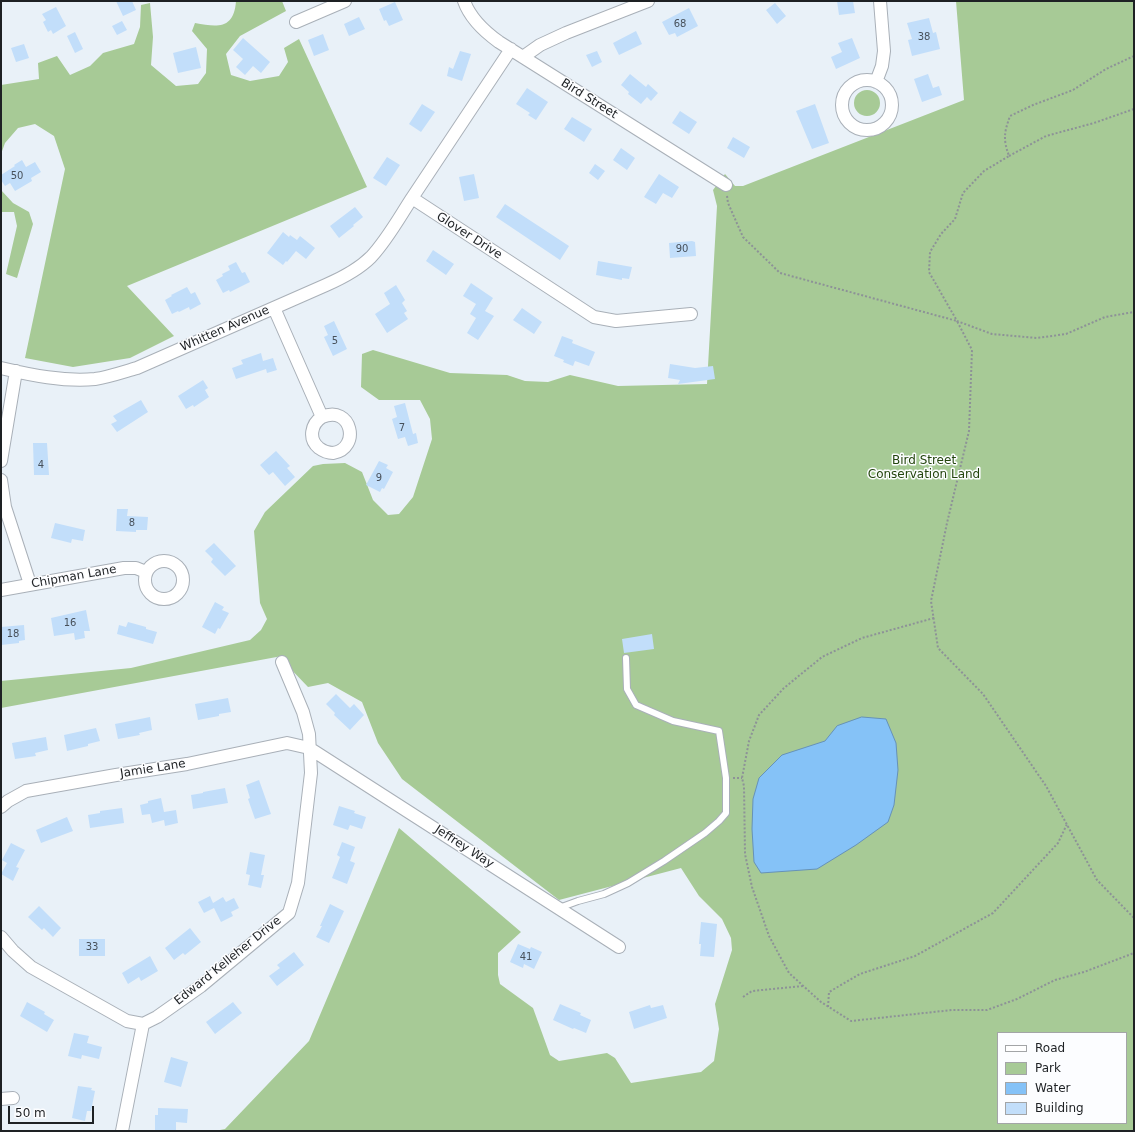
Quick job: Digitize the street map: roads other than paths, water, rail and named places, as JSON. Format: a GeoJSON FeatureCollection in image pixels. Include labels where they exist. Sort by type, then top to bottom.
{"type":"FeatureCollection","features":[{"type":"Feature","properties":{"kind":"street"},"geometry":{"type":"LineString","coordinates":[[296,22],[345,1]]}},
{"type":"Feature","properties":{"kind":"street","name":"Bird Street"},"geometry":{"type":"LineString","coordinates":[[464,1],[479,24],[496,40],[726,185]]}},
{"type":"Feature","properties":{"kind":"street"},"geometry":{"type":"LineString","coordinates":[[524,57],[540,45],[559,36],[648,1]]}},
{"type":"Feature","properties":{"kind":"street"},"geometry":{"type":"LineString","coordinates":[[876,82],[882,66],[884,51],[880,1]]}},
{"type":"Feature","properties":{"kind":"street"},"geometry":{"type":"LineString","coordinates":[[412,198],[510,49]]}},
{"type":"Feature","properties":{"kind":"street"},"geometry":{"type":"LineString","coordinates":[[868,81],[876,82],[883,86],[889,93],[892,105],[889,117],[884,124],[877,128],[868,130],[860,129],[852,125],[847,119],[844,112],[844,97],[848,90],[854,85],[868,81]]}},
{"type":"Feature","properties":{"kind":"street","name":"Whitten Avenue"},"geometry":{"type":"LineString","coordinates":[[1,368],[76,380],[95,379],[147,364],[338,280],[371,257],[412,198]]}},
{"type":"Feature","properties":{"kind":"street","name":"Glover Drive"},"geometry":{"type":"LineString","coordinates":[[412,198],[594,317],[616,321],[691,314]]}},
{"type":"Feature","properties":{"kind":"street"},"geometry":{"type":"LineString","coordinates":[[274,308],[322,417]]}},
{"type":"Feature","properties":{"kind":"street"},"geometry":{"type":"LineString","coordinates":[[1,461],[16,371]]}},
{"type":"Feature","properties":{"kind":"street"},"geometry":{"type":"LineString","coordinates":[[1,480],[5,507],[30,584]]}},
{"type":"Feature","properties":{"kind":"street","name":"Chipman Lane"},"geometry":{"type":"LineString","coordinates":[[1,590],[124,568],[136,568],[146,572]]}},
{"type":"Feature","properties":{"kind":"street","name":"Edward Kelleher Drive"},"geometry":{"type":"LineString","coordinates":[[142,1024],[157,1017],[201,986],[289,913],[298,883],[311,773],[309,734],[303,712],[282,662]]}},
{"type":"Feature","properties":{"kind":"street","name":"Jamie Lane"},"geometry":{"type":"LineString","coordinates":[[1,807],[8,801],[26,791],[194,763],[287,743],[310,748]]}},
{"type":"Feature","properties":{"kind":"street","name":"Jeffrey Way"},"geometry":{"type":"LineString","coordinates":[[310,748],[619,947]]}},
{"type":"Feature","properties":{"kind":"street"},"geometry":{"type":"LineString","coordinates":[[1,936],[13,951],[31,967],[127,1021],[142,1024],[122,1131]]}},
{"type":"Feature","properties":{"kind":"street"},"geometry":{"type":"LineString","coordinates":[[1,1100],[13,1098]]}},
{"type":"Feature","properties":{"kind":"lane"},"geometry":{"type":"LineString","coordinates":[[559,908],[604,894],[628,883],[664,861],[705,832],[719,821],[726,813],[726,778],[719,731],[673,721],[636,705],[627,689],[626,658]]}},
{"type":"Feature","properties":{"kind":"water"},"geometry":{"type":"Polygon","coordinates":[[[862,717],[886,719],[896,743],[898,770],[894,805],[888,822],[856,845],[817,869],[761,873],[754,862],[752,829],[753,799],[759,778],[782,755],[825,741],[837,726],[862,717]]]}},
{"type":"Feature","properties":{"kind":"park label","name":"Bird Street Conservation Land"},"geometry":{"type":"Point","coordinates":[924,468]}}]}
